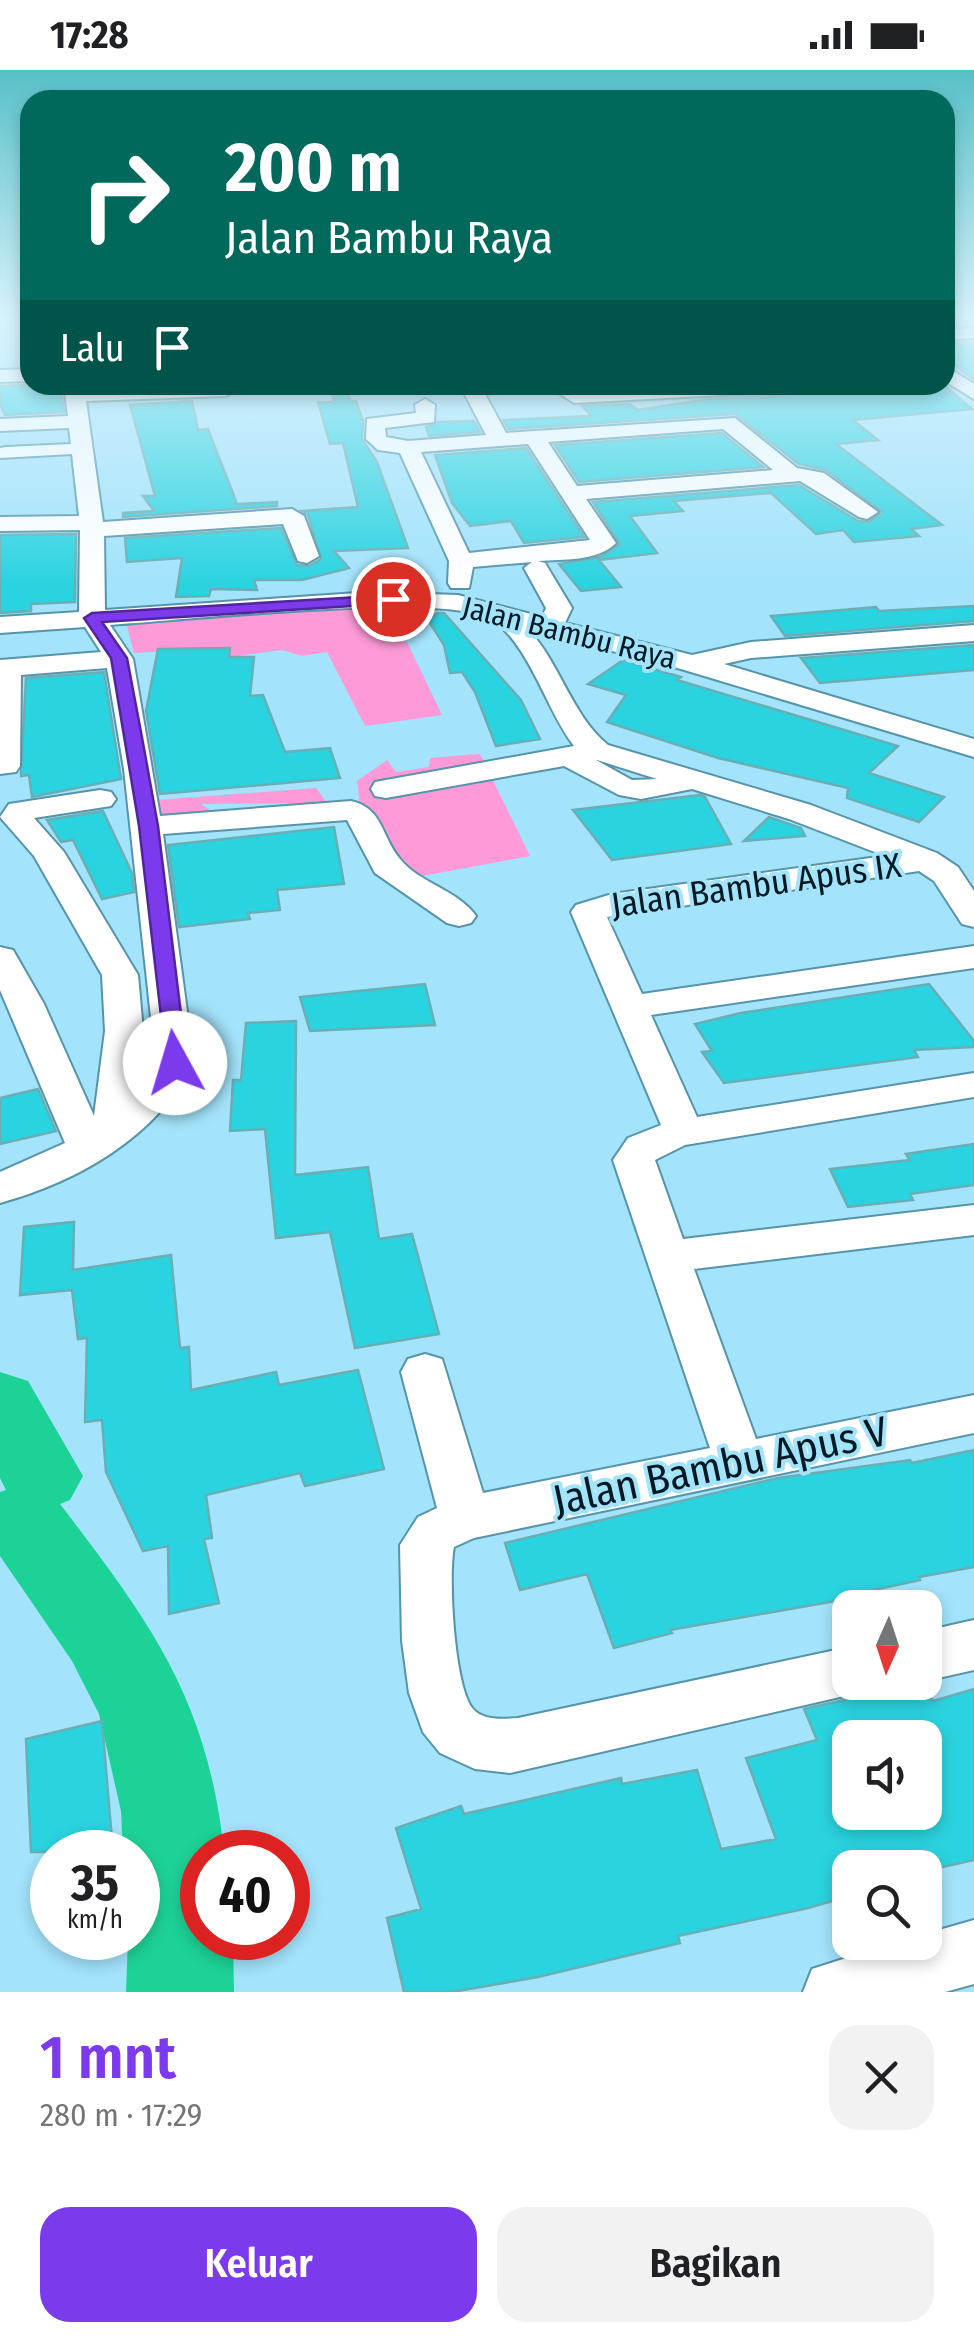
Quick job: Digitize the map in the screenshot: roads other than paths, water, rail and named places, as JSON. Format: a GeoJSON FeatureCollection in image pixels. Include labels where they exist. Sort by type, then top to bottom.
{"type":"FeatureCollection","features":[{"type":"Feature","properties":{"kind":"street"},"geometry":{"type":"LineString","coordinates":[[0,1188],[100,1143],[168,1080],[175,1063],[149,826],[119,658],[92,618],[90,526],[76,406]]}},
{"type":"Feature","properties":{"kind":"street"},"geometry":{"type":"LineString","coordinates":[[425,406],[427,418],[374,423],[379,442],[408,447],[731,423],[791,474]]}},
{"type":"Feature","properties":{"kind":"street"},"geometry":{"type":"LineString","coordinates":[[481,406],[498,440]]}},
{"type":"Feature","properties":{"kind":"street"},"geometry":{"type":"LineString","coordinates":[[0,425],[78,422]]}},
{"type":"Feature","properties":{"kind":"street"},"geometry":{"type":"LineString","coordinates":[[636,430],[694,482]]}},
{"type":"Feature","properties":{"kind":"street"},"geometry":{"type":"LineString","coordinates":[[461,561],[600,547],[604,543],[534,437]]}},
{"type":"Feature","properties":{"kind":"street"},"geometry":{"type":"LineString","coordinates":[[408,447],[461,561],[458,603]]}},
{"type":"Feature","properties":{"kind":"street"},"geometry":{"type":"LineString","coordinates":[[6,453],[79,448]]}},
{"type":"Feature","properties":{"kind":"street"},"geometry":{"type":"LineString","coordinates":[[572,493],[791,474],[816,478],[867,512]]}},
{"type":"Feature","properties":{"kind":"street"},"geometry":{"type":"LineString","coordinates":[[0,524],[90,526],[292,516],[307,556]]}},
{"type":"Feature","properties":{"kind":"street"},"geometry":{"type":"LineString","coordinates":[[536,568],[559,608],[551,625]]}},
{"type":"Feature","properties":{"kind":"street","name":"Jalan Bambu Raya"},"geometry":{"type":"LineString","coordinates":[[0,624],[382,600],[458,603],[690,664],[974,748]]}},
{"type":"Feature","properties":{"kind":"street"},"geometry":{"type":"LineString","coordinates":[[498,612],[534,651],[583,740],[584,754],[623,790],[645,792],[696,779],[800,812],[925,860],[946,874],[974,917]]}},
{"type":"Feature","properties":{"kind":"street"},"geometry":{"type":"LineString","coordinates":[[690,664],[751,650],[974,633]]}},
{"type":"Feature","properties":{"kind":"street"},"geometry":{"type":"LineString","coordinates":[[4,766],[4,667],[119,658]]}},
{"type":"Feature","properties":{"kind":"street"},"geometry":{"type":"LineString","coordinates":[[386,789],[584,754]]}},
{"type":"Feature","properties":{"kind":"street"},"geometry":{"type":"LineString","coordinates":[[100,799],[20,811],[15,816],[48,852],[120,975],[124,1031],[100,1143]]}},
{"type":"Feature","properties":{"kind":"street"},"geometry":{"type":"LineString","coordinates":[[149,826],[352,810],[358,813],[386,866],[460,916]]}},
{"type":"Feature","properties":{"kind":"street","name":"Jalan Bambu Apus IX"},"geometry":{"type":"LineString","coordinates":[[684,1132],[588,912],[598,906],[925,860]]}},
{"type":"Feature","properties":{"kind":"street"},"geometry":{"type":"LineString","coordinates":[[630,1007],[974,956]]}},
{"type":"Feature","properties":{"kind":"street"},"geometry":{"type":"LineString","coordinates":[[0,958],[100,1143]]}},
{"type":"Feature","properties":{"kind":"street"},"geometry":{"type":"LineString","coordinates":[[738,1460],[687,1255],[634,1160],[638,1150],[649,1142],[684,1132],[974,1085]]}},
{"type":"Feature","properties":{"kind":"street"},"geometry":{"type":"LineString","coordinates":[[687,1255],[974,1220]]}},
{"type":"Feature","properties":{"kind":"street"},"geometry":{"type":"LineString","coordinates":[[425,1372],[466,1518],[436,1532],[426,1545],[436,1695],[452,1727],[471,1740],[497,1747],[518,1746],[832,1676]]}},
{"type":"Feature","properties":{"kind":"street","name":"Jalan Bambu Apus V"},"geometry":{"type":"LineString","coordinates":[[466,1518],[974,1414]]}},
{"type":"Feature","properties":{"kind":"street"},"geometry":{"type":"LineString","coordinates":[[942,1652],[974,1645]]}},
{"type":"Feature","properties":{"kind":"street"},"geometry":{"type":"LineString","coordinates":[[834,1992],[974,1952]]}},
{"type":"Feature","properties":{"kind":"waterway"},"geometry":{"type":"LineString","coordinates":[[0,1403],[41,1476]]}},
{"type":"Feature","properties":{"kind":"waterway"},"geometry":{"type":"LineString","coordinates":[[23,1520],[104,1632],[145,1707],[170,1811],[182,1957],[180,1992]]}}]}
